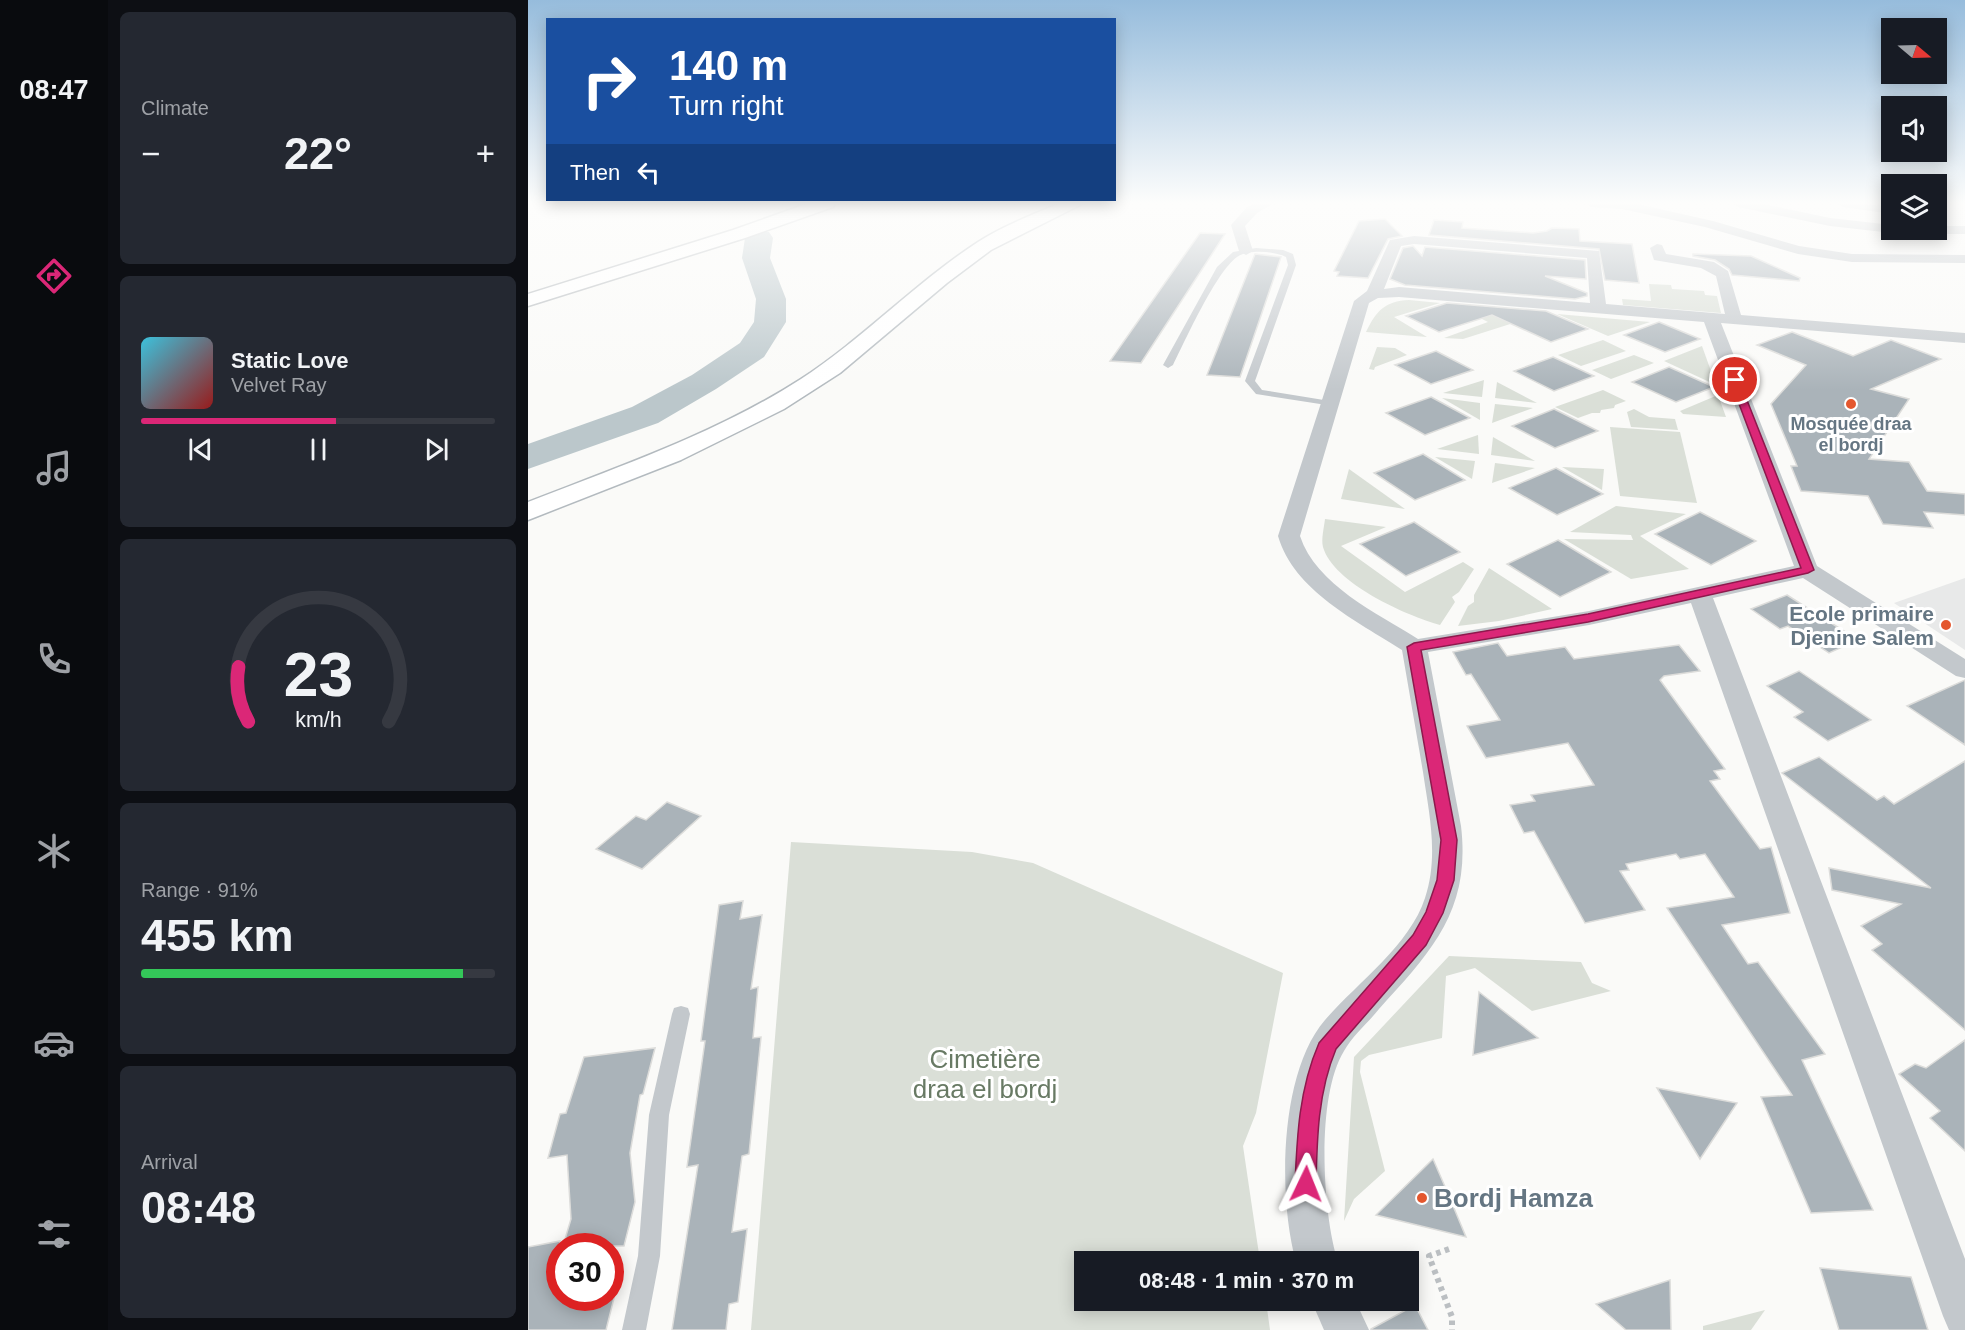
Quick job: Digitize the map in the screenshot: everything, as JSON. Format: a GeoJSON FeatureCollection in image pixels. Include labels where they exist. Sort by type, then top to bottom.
{"type":"FeatureCollection","features":[{"type":"Feature","properties":{"kind":"main road"},"geometry":{"type":"LineString","coordinates":[[528,283],[590,265]]}},
{"type":"Feature","properties":{"kind":"main road"},"geometry":{"type":"LineString","coordinates":[[528,300],[640,265]]}},
{"type":"Feature","properties":{"kind":"main road"},"geometry":{"type":"LineString","coordinates":[[528,512],[668,457],[722,433],[769,408],[811,383],[959,265]]}},
{"type":"Feature","properties":{"kind":"street"},"geometry":{"type":"LineString","coordinates":[[1384,265],[1368,297],[1330,404],[1289,536],[1289,546],[1306,570],[1341,599],[1414,647],[1588,618],[1808,570]]}},
{"type":"Feature","properties":{"kind":"street"},"geometry":{"type":"LineString","coordinates":[[1595,265],[1598,309]]}},
{"type":"Feature","properties":{"kind":"street"},"geometry":{"type":"LineString","coordinates":[[1707,265],[1717,268],[1723,274],[1735,321]]}},
{"type":"Feature","properties":{"kind":"street"},"geometry":{"type":"LineString","coordinates":[[1368,297],[1399,292],[1711,320],[1965,338]]}},
{"type":"Feature","properties":{"kind":"street"},"geometry":{"type":"LineString","coordinates":[[1711,320],[1808,570],[1965,670]]}},
{"type":"Feature","properties":{"kind":"street"},"geometry":{"type":"LineString","coordinates":[[1701,594],[1965,1316]]}},
{"type":"Feature","properties":{"kind":"street"},"geometry":{"type":"LineString","coordinates":[[1312,1251],[1305,1205],[1307,1123],[1319,1065],[1329,1043],[1341,1026],[1420,940],[1434,913],[1446,880],[1449,840],[1414,647]]}},
{"type":"Feature","properties":{"kind":"street"},"geometry":{"type":"LineString","coordinates":[[1338,1311],[1347,1330]]}},
{"type":"Feature","properties":{"kind":"lane"},"geometry":{"type":"LineString","coordinates":[[1168,365],[1224,265]]}},
{"type":"Feature","properties":{"kind":"lane"},"geometry":{"type":"LineString","coordinates":[[1292,265],[1250,381],[1260,392],[1330,404]]}},
{"type":"Feature","properties":{"kind":"lane"},"geometry":{"type":"LineString","coordinates":[[634,1330],[649,1256],[659,1115],[681,1014]]}},
{"type":"Feature","properties":{"kind":"path"},"geometry":{"type":"LineString","coordinates":[[1449,1249],[1429,1256],[1452,1317],[1452,1330]]}},
{"type":"Feature","properties":{"kind":"shaded area","name":"Ecole primaire Djenine Salem"},"geometry":{"type":"Polygon","coordinates":[[[1965,578],[1965,650],[1894,603],[1965,578]]]}},
{"type":"Feature","properties":{"kind":"green space"},"geometry":{"type":"Polygon","coordinates":[[[1649,284],[1671,285],[1672,289],[1704,291],[1705,295],[1717,296],[1721,313],[1623,305],[1622,299],[1651,301],[1649,284]]]}},
{"type":"Feature","properties":{"kind":"green space"},"geometry":{"type":"Polygon","coordinates":[[[1409,300],[1440,303],[1394,317],[1427,337],[1366,332],[1382,308],[1394,302],[1409,300]]]}},
{"type":"Feature","properties":{"kind":"green space"},"geometry":{"type":"Polygon","coordinates":[[[1452,304],[1545,313],[1463,339],[1444,338],[1488,322],[1452,304]]]}},
{"type":"Feature","properties":{"kind":"green space"},"geometry":{"type":"Polygon","coordinates":[[[1557,314],[1650,322],[1608,336],[1557,314]]]}},
{"type":"Feature","properties":{"kind":"green space"},"geometry":{"type":"Polygon","coordinates":[[[1603,340],[1626,351],[1581,366],[1558,355],[1603,340]]]}},
{"type":"Feature","properties":{"kind":"green space"},"geometry":{"type":"Polygon","coordinates":[[[1702,346],[1716,385],[1664,361],[1702,346]]]}},
{"type":"Feature","properties":{"kind":"green space"},"geometry":{"type":"Polygon","coordinates":[[[1377,347],[1395,348],[1407,355],[1375,367],[1374,370],[1369,369],[1377,347]]]}},
{"type":"Feature","properties":{"kind":"green space"},"geometry":{"type":"Polygon","coordinates":[[[1634,355],[1654,363],[1611,379],[1592,370],[1634,355]]]}},
{"type":"Feature","properties":{"kind":"green space"},"geometry":{"type":"Polygon","coordinates":[[[1484,380],[1482,397],[1443,393],[1484,380]]]}},
{"type":"Feature","properties":{"kind":"green space"},"geometry":{"type":"Polygon","coordinates":[[[1497,382],[1537,403],[1495,398],[1497,382]]]}},
{"type":"Feature","properties":{"kind":"green space"},"geometry":{"type":"Polygon","coordinates":[[[1603,390],[1626,401],[1615,405],[1614,408],[1601,410],[1600,413],[1578,418],[1555,407],[1603,390]]]}},
{"type":"Feature","properties":{"kind":"green space"},"geometry":{"type":"Polygon","coordinates":[[[1718,395],[1726,417],[1683,414],[1680,411],[1718,395]]]}},
{"type":"Feature","properties":{"kind":"green space"},"geometry":{"type":"Polygon","coordinates":[[[1442,398],[1480,403],[1480,420],[1442,398]]]}},
{"type":"Feature","properties":{"kind":"green space"},"geometry":{"type":"Polygon","coordinates":[[[1495,404],[1533,408],[1492,423],[1495,404]]]}},
{"type":"Feature","properties":{"kind":"green space"},"geometry":{"type":"Polygon","coordinates":[[[1634,409],[1649,417],[1675,419],[1678,430],[1631,427],[1627,412],[1634,409]]]}},
{"type":"Feature","properties":{"kind":"green space"},"geometry":{"type":"Polygon","coordinates":[[[1610,427],[1680,432],[1697,503],[1620,496],[1610,427]]]}},
{"type":"Feature","properties":{"kind":"green space"},"geometry":{"type":"Polygon","coordinates":[[[1478,435],[1479,454],[1437,449],[1478,435]]]}},
{"type":"Feature","properties":{"kind":"green space"},"geometry":{"type":"Polygon","coordinates":[[[1493,437],[1535,461],[1491,455],[1493,437]]]}},
{"type":"Feature","properties":{"kind":"green space"},"geometry":{"type":"Polygon","coordinates":[[[1435,457],[1475,461],[1472,479],[1435,457]]]}},
{"type":"Feature","properties":{"kind":"green space"},"geometry":{"type":"Polygon","coordinates":[[[1495,463],[1535,468],[1492,483],[1495,463]]]}},
{"type":"Feature","properties":{"kind":"green space"},"geometry":{"type":"Polygon","coordinates":[[[1562,467],[1604,469],[1602,490],[1562,467]]]}},
{"type":"Feature","properties":{"kind":"green space"},"geometry":{"type":"Polygon","coordinates":[[[1349,469],[1405,509],[1341,499],[1349,469]]]}},
{"type":"Feature","properties":{"kind":"green space"},"geometry":{"type":"Polygon","coordinates":[[[1616,506],[1686,514],[1640,536],[1689,569],[1631,579],[1564,539],[1633,540],[1631,535],[1570,532],[1616,506]]]}},
{"type":"Feature","properties":{"kind":"green space"},"geometry":{"type":"Polygon","coordinates":[[[1325,519],[1386,527],[1341,546],[1405,592],[1463,562],[1474,569],[1459,592],[1452,597],[1455,602],[1440,625],[1426,621],[1373,596],[1341,573],[1323,547],[1325,519]]]}},
{"type":"Feature","properties":{"kind":"green space"},"geometry":{"type":"Polygon","coordinates":[[[1489,568],[1552,609],[1499,621],[1458,626],[1468,606],[1474,602],[1474,595],[1489,568]]]}},
{"type":"Feature","properties":{"kind":"green space","name":"Cimetière draa el bordj"},"geometry":{"type":"Polygon","coordinates":[[[791,842],[972,852],[1033,863],[1283,973],[1256,1113],[1243,1146],[1259,1251],[1074,1251],[1074,1311],[1267,1311],[1270,1330],[751,1330],[791,842]]]}},
{"type":"Feature","properties":{"kind":"green space"},"geometry":{"type":"Polygon","coordinates":[[[1449,956],[1581,962],[1592,983],[1611,991],[1532,1011],[1475,968],[1446,976],[1442,1038],[1369,1055],[1361,1061],[1360,1072],[1385,1171],[1354,1199],[1344,1221],[1354,1057],[1449,956]]]}},
{"type":"Feature","properties":{"kind":"green space"},"geometry":{"type":"Polygon","coordinates":[[[1765,1310],[1751,1330],[1703,1330],[1703,1326],[1765,1310]]]}},
{"type":"Feature","properties":{"kind":"building"},"geometry":{"type":"Polygon","coordinates":[[[1177,265],[1205,265],[1141,363],[1110,361],[1177,265]]]}},
{"type":"Feature","properties":{"kind":"building"},"geometry":{"type":"Polygon","coordinates":[[[1251,265],[1278,265],[1240,377],[1207,375],[1251,265]]]}},
{"type":"Feature","properties":{"kind":"building"},"geometry":{"type":"Polygon","coordinates":[[[1337,265],[1375,265],[1368,278],[1337,276],[1339,272],[1334,271],[1337,265]]]}},
{"type":"Feature","properties":{"kind":"building"},"geometry":{"type":"Polygon","coordinates":[[[1396,265],[1585,265],[1586,279],[1545,276],[1587,293],[1587,296],[1575,299],[1405,285],[1390,279],[1396,265]]]}},
{"type":"Feature","properties":{"kind":"building"},"geometry":{"type":"Polygon","coordinates":[[[1602,265],[1636,265],[1639,283],[1605,280],[1602,265]]]}},
{"type":"Feature","properties":{"kind":"building"},"geometry":{"type":"Polygon","coordinates":[[[1723,265],[1771,265],[1800,278],[1799,281],[1732,275],[1729,269],[1723,265]]]}},
{"type":"Feature","properties":{"kind":"building"},"geometry":{"type":"Polygon","coordinates":[[[1447,303],[1546,311],[1588,329],[1551,342],[1492,315],[1439,332],[1406,316],[1447,303]]]}},
{"type":"Feature","properties":{"kind":"building"},"geometry":{"type":"Polygon","coordinates":[[[1659,322],[1700,339],[1665,352],[1624,335],[1659,322]]]}},
{"type":"Feature","properties":{"kind":"building"},"geometry":{"type":"Polygon","coordinates":[[[1792,332],[1853,356],[1891,340],[1941,359],[1871,389],[1909,399],[1869,459],[1909,462],[1927,491],[1965,494],[1965,515],[1924,512],[1933,528],[1883,524],[1868,496],[1801,491],[1791,466],[1797,466],[1771,404],[1806,365],[1757,345],[1792,332]]]}},
{"type":"Feature","properties":{"kind":"building"},"geometry":{"type":"Polygon","coordinates":[[[1436,351],[1473,370],[1431,384],[1395,365],[1436,351]]]}},
{"type":"Feature","properties":{"kind":"building"},"geometry":{"type":"Polygon","coordinates":[[[1553,357],[1594,376],[1554,391],[1514,371],[1553,357]]]}},
{"type":"Feature","properties":{"kind":"building"},"geometry":{"type":"Polygon","coordinates":[[[1669,367],[1714,387],[1676,402],[1632,382],[1669,367]]]}},
{"type":"Feature","properties":{"kind":"building"},"geometry":{"type":"Polygon","coordinates":[[[1431,397],[1470,418],[1425,435],[1386,413],[1431,397]]]}},
{"type":"Feature","properties":{"kind":"building"},"geometry":{"type":"Polygon","coordinates":[[[1554,409],[1598,431],[1555,448],[1512,426],[1554,409]]]}},
{"type":"Feature","properties":{"kind":"building"},"geometry":{"type":"Polygon","coordinates":[[[1423,454],[1465,480],[1415,500],[1374,473],[1423,454]]]}},
{"type":"Feature","properties":{"kind":"building"},"geometry":{"type":"Polygon","coordinates":[[[1556,468],[1603,494],[1557,515],[1509,488],[1556,468]]]}},
{"type":"Feature","properties":{"kind":"building"},"geometry":{"type":"Polygon","coordinates":[[[1700,512],[1756,541],[1711,565],[1655,534],[1700,512]]]}},
{"type":"Feature","properties":{"kind":"building"},"geometry":{"type":"Polygon","coordinates":[[[1414,522],[1460,552],[1406,576],[1360,544],[1414,522]]]}},
{"type":"Feature","properties":{"kind":"building"},"geometry":{"type":"Polygon","coordinates":[[[1558,540],[1611,572],[1560,597],[1507,564],[1558,540]]]}},
{"type":"Feature","properties":{"kind":"building"},"geometry":{"type":"Polygon","coordinates":[[[1787,595],[1858,640],[1829,653],[1788,626],[1780,629],[1751,609],[1787,595]]]}},
{"type":"Feature","properties":{"kind":"building"},"geometry":{"type":"Polygon","coordinates":[[[1498,643],[1507,656],[1565,647],[1574,659],[1679,645],[1700,671],[1664,676],[1660,680],[1725,769],[1714,771],[1720,779],[1710,781],[1760,849],[1771,847],[1790,913],[1722,925],[1748,964],[1758,962],[1825,1054],[1802,1060],[1873,1210],[1811,1213],[1761,1097],[1792,1095],[1667,908],[1734,897],[1705,854],[1680,859],[1676,854],[1626,864],[1629,870],[1620,871],[1645,910],[1585,923],[1534,831],[1524,833],[1510,805],[1535,801],[1531,795],[1594,785],[1568,743],[1486,758],[1467,726],[1500,720],[1471,674],[1466,675],[1453,652],[1498,643]]]}},
{"type":"Feature","properties":{"kind":"building"},"geometry":{"type":"Polygon","coordinates":[[[1799,671],[1871,720],[1828,741],[1794,717],[1803,712],[1767,686],[1799,671]]]}},
{"type":"Feature","properties":{"kind":"building"},"geometry":{"type":"Polygon","coordinates":[[[1965,680],[1965,745],[1907,706],[1965,680]]]}},
{"type":"Feature","properties":{"kind":"building"},"geometry":{"type":"Polygon","coordinates":[[[1819,757],[1877,800],[1884,796],[1894,804],[1965,761],[1965,1030],[1872,950],[1882,944],[1861,926],[1901,904],[1832,890],[1829,868],[1931,888],[1782,773],[1819,757]]]}},
{"type":"Feature","properties":{"kind":"building"},"geometry":{"type":"Polygon","coordinates":[[[667,802],[701,816],[642,869],[596,849],[636,816],[646,820],[667,802]]]}},
{"type":"Feature","properties":{"kind":"building"},"geometry":{"type":"Polygon","coordinates":[[[743,901],[740,919],[762,915],[751,989],[758,987],[753,1038],[761,1037],[749,1154],[742,1156],[732,1232],[747,1229],[738,1302],[729,1304],[726,1330],[672,1330],[698,1165],[687,1167],[705,1041],[701,1041],[719,905],[743,901]]]}},
{"type":"Feature","properties":{"kind":"building"},"geometry":{"type":"Polygon","coordinates":[[[1479,992],[1538,1038],[1473,1055],[1479,992]]]}},
{"type":"Feature","properties":{"kind":"building"},"geometry":{"type":"Polygon","coordinates":[[[1965,1040],[1965,1151],[1930,1118],[1940,1111],[1899,1074],[1915,1064],[1926,1068],[1965,1040]]]}},
{"type":"Feature","properties":{"kind":"building"},"geometry":{"type":"Polygon","coordinates":[[[655,1048],[643,1094],[640,1095],[630,1153],[635,1202],[624,1246],[624,1233],[567,1233],[571,1219],[567,1155],[548,1158],[560,1114],[566,1113],[584,1057],[655,1048]]]}},
{"type":"Feature","properties":{"kind":"building"},"geometry":{"type":"Polygon","coordinates":[[[1657,1088],[1737,1103],[1700,1159],[1674,1116],[1657,1088]]]}},
{"type":"Feature","properties":{"kind":"building","name":"Bordj Hamza"},"geometry":{"type":"Polygon","coordinates":[[[1433,1159],[1446,1189],[1466,1237],[1376,1215],[1433,1159]]]}},
{"type":"Feature","properties":{"kind":"building"},"geometry":{"type":"Polygon","coordinates":[[[546,1244],[546,1311],[611,1311],[606,1330],[528,1330],[528,1247],[546,1244]]]}},
{"type":"Feature","properties":{"kind":"building"},"geometry":{"type":"Polygon","coordinates":[[[1820,1268],[1911,1277],[1928,1330],[1839,1330],[1820,1268]]]}},
{"type":"Feature","properties":{"kind":"building"},"geometry":{"type":"Polygon","coordinates":[[[1670,1280],[1671,1330],[1626,1330],[1596,1304],[1670,1280]]]}},
{"type":"Feature","properties":{"kind":"building"},"geometry":{"type":"Polygon","coordinates":[[[1404,1311],[1418,1311],[1428,1330],[1371,1330],[1404,1311]]]}},
{"type":"Feature","properties":{"kind":"waterway"},"geometry":{"type":"LineString","coordinates":[[528,457],[645,415],[704,382],[752,350],[770,322],[771,299],[759,265]]}},
{"type":"Feature","properties":{"kind":"place","name":"Mosquée draa el bordj"},"geometry":{"type":"Point","coordinates":[1851,404]}},
{"type":"Feature","properties":{"kind":"place","name":"Ecole primaire Djenine Salem"},"geometry":{"type":"Point","coordinates":[1946,625]}},
{"type":"Feature","properties":{"kind":"place","name":"Bordj Hamza"},"geometry":{"type":"Point","coordinates":[1422,1198]}},
{"type":"Feature","properties":{"kind":"route"},"geometry":{"type":"LineString","coordinates":[[1306,1184],[1307,1123],[1319,1065],[1329,1043],[1341,1026],[1420,940],[1434,913],[1446,880],[1449,840],[1414,647],[1588,618],[1808,570],[1735,380]]}}]}
